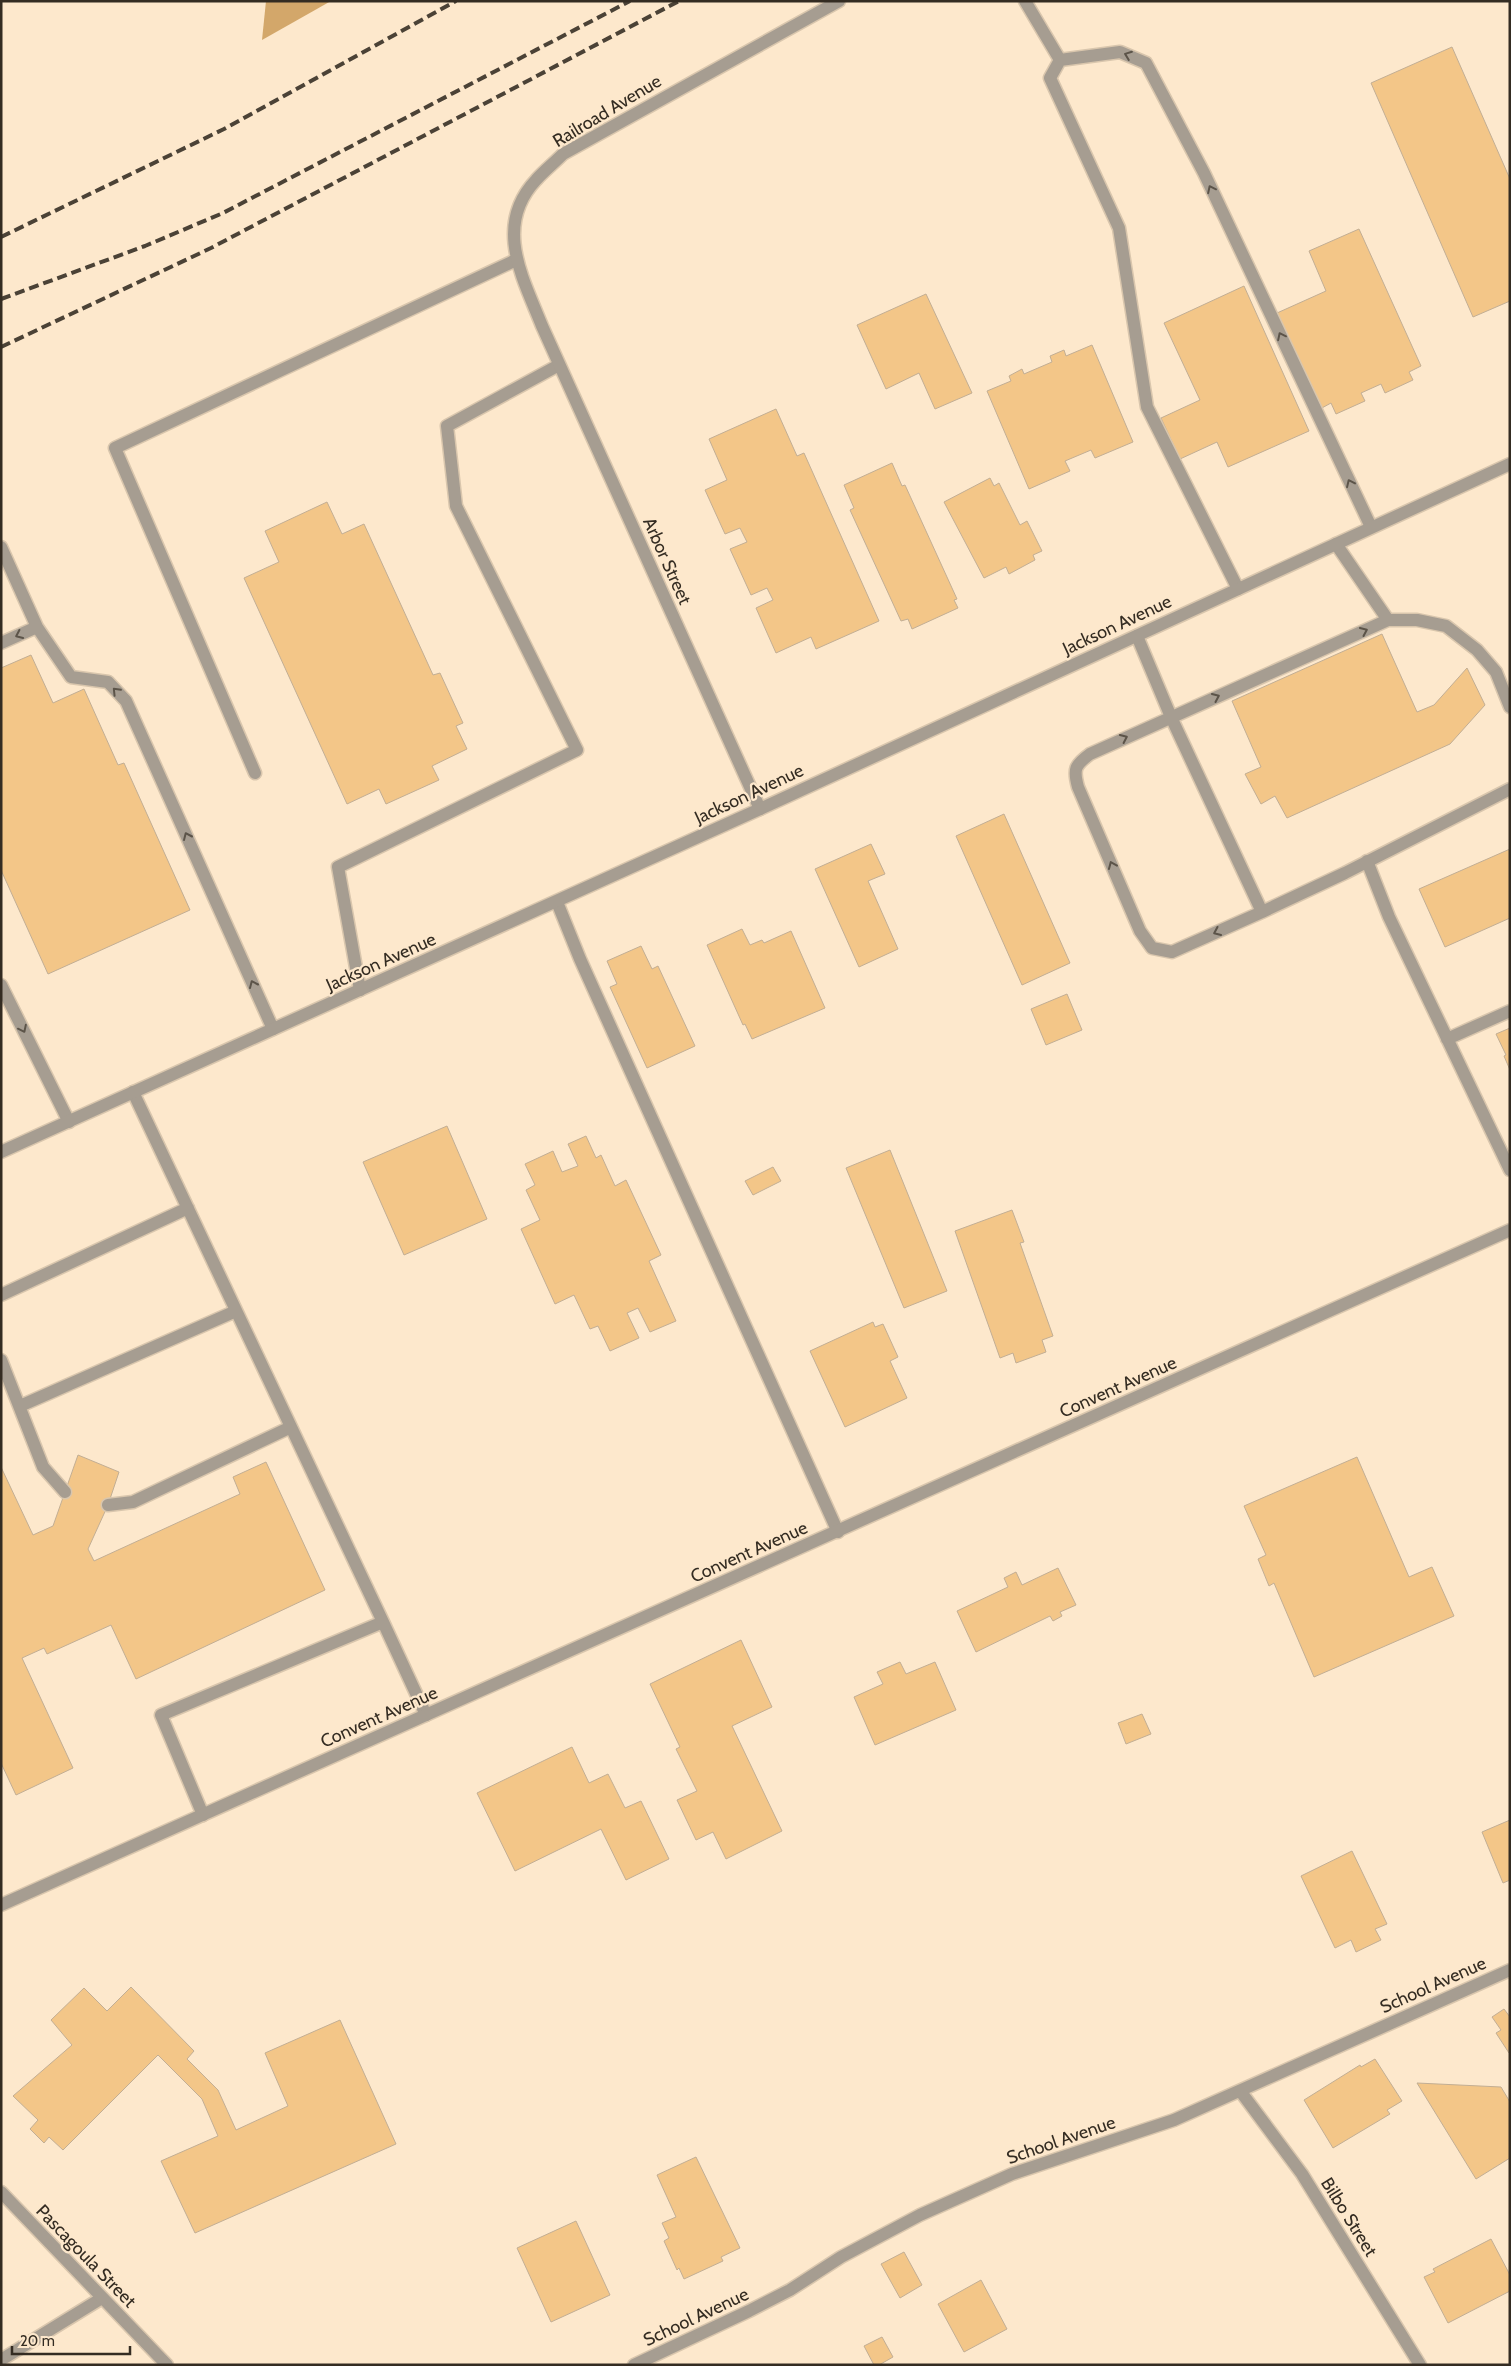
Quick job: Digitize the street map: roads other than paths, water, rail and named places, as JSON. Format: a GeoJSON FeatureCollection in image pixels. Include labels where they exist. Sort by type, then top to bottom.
{"type":"FeatureCollection","features":[{"type":"Feature","properties":{"kind":"street","name":"Railroad Avenue"},"geometry":{"type":"LineString","coordinates":[[542,326],[516,260],[512,237],[518,209],[534,182],[563,154],[839,1]]}},
{"type":"Feature","properties":{"kind":"street"},"geometry":{"type":"LineString","coordinates":[[1024,1],[1060,60]]}},
{"type":"Feature","properties":{"kind":"street"},"geometry":{"type":"LineString","coordinates":[[1060,60],[1120,52],[1146,63],[1204,174],[1371,527]]}},
{"type":"Feature","properties":{"kind":"street"},"geometry":{"type":"LineString","coordinates":[[1060,60],[1050,78],[1119,228],[1147,407],[1238,589]]}},
{"type":"Feature","properties":{"kind":"street"},"geometry":{"type":"LineString","coordinates":[[255,773],[115,448],[516,260]]}},
{"type":"Feature","properties":{"kind":"street","name":"Arbor Street"},"geometry":{"type":"LineString","coordinates":[[542,326],[760,809]]}},
{"type":"Feature","properties":{"kind":"street"},"geometry":{"type":"LineString","coordinates":[[360,990],[338,867],[577,750],[456,506],[447,426],[559,364]]}},
{"type":"Feature","properties":{"kind":"street","name":"Jackson Avenue"},"geometry":{"type":"LineString","coordinates":[[1,1152],[557,902],[1510,464]]}},
{"type":"Feature","properties":{"kind":"street"},"geometry":{"type":"LineString","coordinates":[[1336,544],[1388,620]]}},
{"type":"Feature","properties":{"kind":"street"},"geometry":{"type":"LineString","coordinates":[[1,547],[37,626],[71,677],[108,682],[126,701],[273,1029]]}},
{"type":"Feature","properties":{"kind":"street"},"geometry":{"type":"LineString","coordinates":[[1510,707],[1496,672],[1477,650],[1446,626],[1417,620],[1388,620],[1090,754],[1079,762],[1074,774],[1140,931],[1152,948],[1172,952],[1262,912],[1510,788]]}},
{"type":"Feature","properties":{"kind":"street"},"geometry":{"type":"LineString","coordinates":[[1,643],[37,626]]}},
{"type":"Feature","properties":{"kind":"street"},"geometry":{"type":"LineString","coordinates":[[1137,636],[1172,717],[1262,912]]}},
{"type":"Feature","properties":{"kind":"street"},"geometry":{"type":"LineString","coordinates":[[1367,861],[1389,917],[1510,1170]]}},
{"type":"Feature","properties":{"kind":"street"},"geometry":{"type":"LineString","coordinates":[[557,902],[588,978],[838,1532]]}},
{"type":"Feature","properties":{"kind":"street"},"geometry":{"type":"LineString","coordinates":[[1,985],[69,1122]]}},
{"type":"Feature","properties":{"kind":"street"},"geometry":{"type":"LineString","coordinates":[[1448,1039],[1510,1011]]}},
{"type":"Feature","properties":{"kind":"street"},"geometry":{"type":"LineString","coordinates":[[133,1092],[426,1715]]}},
{"type":"Feature","properties":{"kind":"street"},"geometry":{"type":"LineString","coordinates":[[1,1295],[188,1208]]}},
{"type":"Feature","properties":{"kind":"street","name":"Convent Avenue"},"geometry":{"type":"LineString","coordinates":[[1,1905],[1510,1230]]}},
{"type":"Feature","properties":{"kind":"street"},"geometry":{"type":"LineString","coordinates":[[20,1406],[236,1311]]}},
{"type":"Feature","properties":{"kind":"street"},"geometry":{"type":"LineString","coordinates":[[1,1360],[42,1467],[65,1492]]}},
{"type":"Feature","properties":{"kind":"street"},"geometry":{"type":"LineString","coordinates":[[108,1505],[133,1502],[291,1427]]}},
{"type":"Feature","properties":{"kind":"street"},"geometry":{"type":"LineString","coordinates":[[203,1815],[160,1714],[383,1622]]}},
{"type":"Feature","properties":{"kind":"street","name":"School Avenue"},"geometry":{"type":"LineString","coordinates":[[634,2365],[750,2312],[790,2290],[841,2257],[920,2215],[1012,2174],[1174,2120],[1241,2092],[1510,1970]]}},
{"type":"Feature","properties":{"kind":"street","name":"Bilbo Street"},"geometry":{"type":"LineString","coordinates":[[1241,2092],[1302,2174],[1420,2365]]}},
{"type":"Feature","properties":{"kind":"street","name":"Pascagoula Street"},"geometry":{"type":"LineString","coordinates":[[1,2192],[167,2365]]}},
{"type":"Feature","properties":{"kind":"street"},"geometry":{"type":"LineString","coordinates":[[1,2360],[102,2298]]}},
{"type":"Feature","properties":{"kind":"railway"},"geometry":{"type":"LineString","coordinates":[[1,237],[224,129],[456,1]]}},
{"type":"Feature","properties":{"kind":"railway"},"geometry":{"type":"LineString","coordinates":[[1,299],[145,246],[223,213],[630,1]]}},
{"type":"Feature","properties":{"kind":"railway"},"geometry":{"type":"LineString","coordinates":[[1,347],[211,248],[679,1]]}}]}
